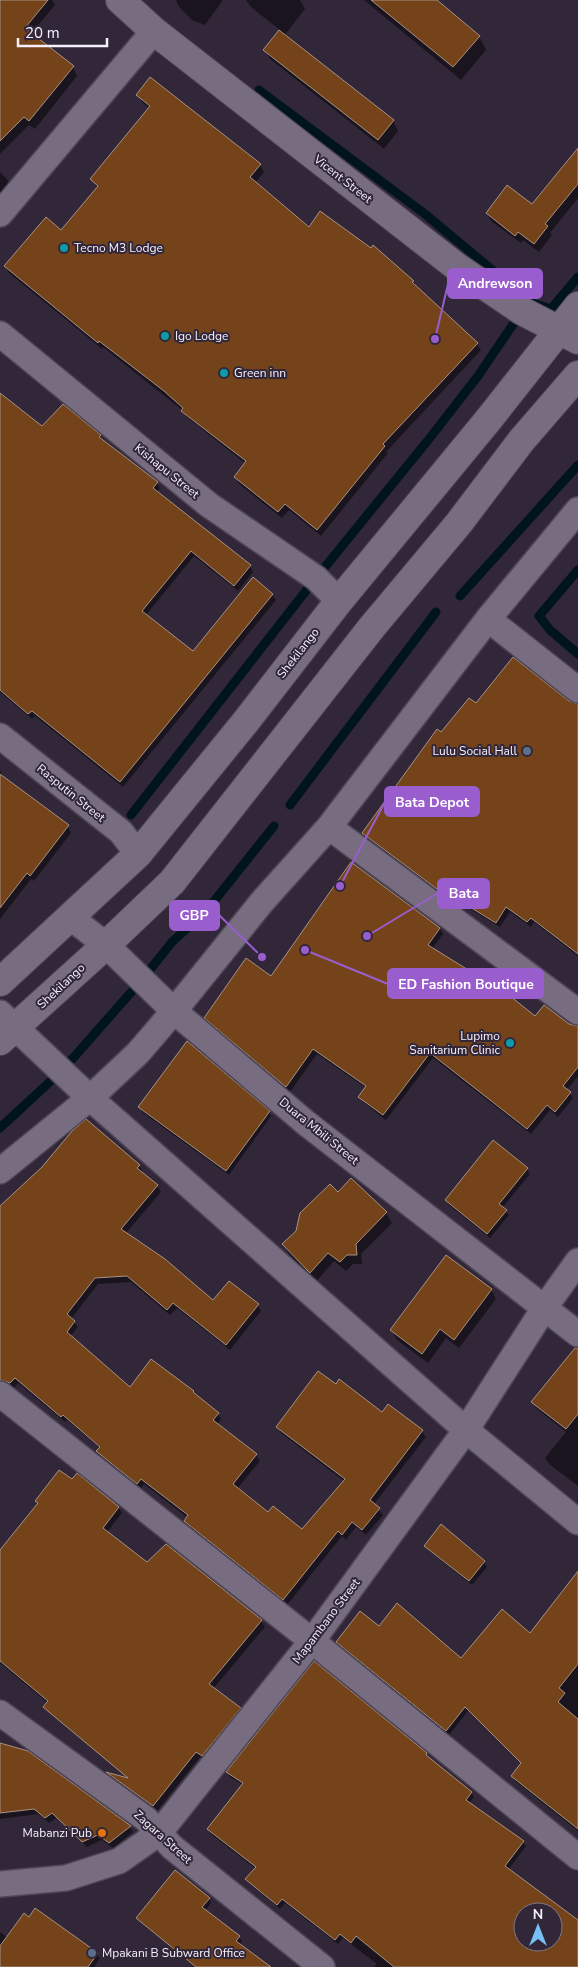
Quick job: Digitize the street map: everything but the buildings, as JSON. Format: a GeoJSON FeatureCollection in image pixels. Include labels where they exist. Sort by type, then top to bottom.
{"type":"FeatureCollection","features":[{"type":"Feature","properties":{"kind":"main road","name":"Vicent Street"},"geometry":{"type":"LineString","coordinates":[[120,0],[154,31],[457,267],[522,311],[570,335]]}},
{"type":"Feature","properties":{"kind":"main road","name":"Shekilango"},"geometry":{"type":"LineString","coordinates":[[0,982],[138,854],[247,720],[338,601],[570,335],[578,306]]}},
{"type":"Feature","properties":{"kind":"main road","name":"Shekilango"},"geometry":{"type":"LineString","coordinates":[[5,1027],[106,945],[172,882],[372,627],[459,523],[521,441],[578,375]]}},
{"type":"Feature","properties":{"kind":"street"},"geometry":{"type":"LineString","coordinates":[[0,214],[154,31]]}},
{"type":"Feature","properties":{"kind":"street","name":"Kishapu Street"},"geometry":{"type":"LineString","coordinates":[[0,334],[209,505],[316,578],[338,601]]}},
{"type":"Feature","properties":{"kind":"street"},"geometry":{"type":"LineString","coordinates":[[0,1171],[90,1098],[138,1053],[256,909],[329,827],[488,619],[578,510]]}},
{"type":"Feature","properties":{"kind":"street"},"geometry":{"type":"LineString","coordinates":[[488,619],[578,690]]}},
{"type":"Feature","properties":{"kind":"street","name":"Rasputin Street"},"geometry":{"type":"LineString","coordinates":[[0,736],[120,832],[138,854]]}},
{"type":"Feature","properties":{"kind":"street"},"geometry":{"type":"LineString","coordinates":[[329,827],[578,1012]]}},
{"type":"Feature","properties":{"kind":"street","name":"Duara Mbili Street"},"geometry":{"type":"LineString","coordinates":[[70,917],[106,945],[174,1011],[306,1123],[578,1334]]}},
{"type":"Feature","properties":{"kind":"street"},"geometry":{"type":"LineString","coordinates":[[5,1027],[90,1098],[466,1430],[578,1522]]}},
{"type":"Feature","properties":{"kind":"street","name":"Mapambano Street"},"geometry":{"type":"LineString","coordinates":[[0,1884],[66,1878],[119,1861],[159,1833],[312,1641],[466,1430],[545,1307],[578,1261]]}},
{"type":"Feature","properties":{"kind":"street"},"geometry":{"type":"LineString","coordinates":[[0,1394],[312,1641],[578,1857]]}},
{"type":"Feature","properties":{"kind":"street","name":"Zagara Street"},"geometry":{"type":"LineString","coordinates":[[0,1713],[146,1819],[172,1847],[322,1967]]}},
{"type":"Feature","properties":{"kind":"waterway"},"geometry":{"type":"LineString","coordinates":[[259,90],[425,214],[527,299]]}},
{"type":"Feature","properties":{"kind":"waterway"},"geometry":{"type":"LineString","coordinates":[[529,302],[551,309],[578,277]]}},
{"type":"Feature","properties":{"kind":"waterway"},"geometry":{"type":"LineString","coordinates":[[131,815],[316,578],[478,376],[520,314]]}},
{"type":"Feature","properties":{"kind":"waterway"},"geometry":{"type":"LineString","coordinates":[[460,596],[578,465]]}},
{"type":"Feature","properties":{"kind":"waterway"},"geometry":{"type":"LineString","coordinates":[[578,570],[539,616],[550,630],[578,654]]}},
{"type":"Feature","properties":{"kind":"waterway"},"geometry":{"type":"LineString","coordinates":[[290,805],[436,612]]}},
{"type":"Feature","properties":{"kind":"waterway"},"geometry":{"type":"LineString","coordinates":[[66,1065],[141,981],[172,942],[207,910],[274,826]]}},
{"type":"Feature","properties":{"kind":"waterway"},"geometry":{"type":"LineString","coordinates":[[0,1128],[54,1078]]}},
{"type":"Feature","properties":{"kind":"place","name":"Tecno M3 Lodge"},"geometry":{"type":"Point","coordinates":[64,248]}},
{"type":"Feature","properties":{"kind":"place","name":"Igo Lodge"},"geometry":{"type":"Point","coordinates":[165,336]}},
{"type":"Feature","properties":{"kind":"place","name":"Andrewson"},"geometry":{"type":"Point","coordinates":[435,339]}},
{"type":"Feature","properties":{"kind":"place","name":"Green inn"},"geometry":{"type":"Point","coordinates":[224,373]}},
{"type":"Feature","properties":{"kind":"place","name":"Lulu Social Hall"},"geometry":{"type":"Point","coordinates":[527,751]}},
{"type":"Feature","properties":{"kind":"place","name":"Bata Depot"},"geometry":{"type":"Point","coordinates":[340,886]}},
{"type":"Feature","properties":{"kind":"place","name":"Bata"},"geometry":{"type":"Point","coordinates":[367,936]}},
{"type":"Feature","properties":{"kind":"place","name":"ED Fashion Boutique"},"geometry":{"type":"Point","coordinates":[305,950]}},
{"type":"Feature","properties":{"kind":"place","name":"GBP"},"geometry":{"type":"Point","coordinates":[262,957]}},
{"type":"Feature","properties":{"kind":"place","name":"Lupimo Sanitarium Clinic"},"geometry":{"type":"Point","coordinates":[510,1043]}},
{"type":"Feature","properties":{"kind":"place","name":"Mabanzi Pub"},"geometry":{"type":"Point","coordinates":[102,1833]}},
{"type":"Feature","properties":{"kind":"place","name":"Mpakani B Subward Office"},"geometry":{"type":"Point","coordinates":[92,1953]}}]}
